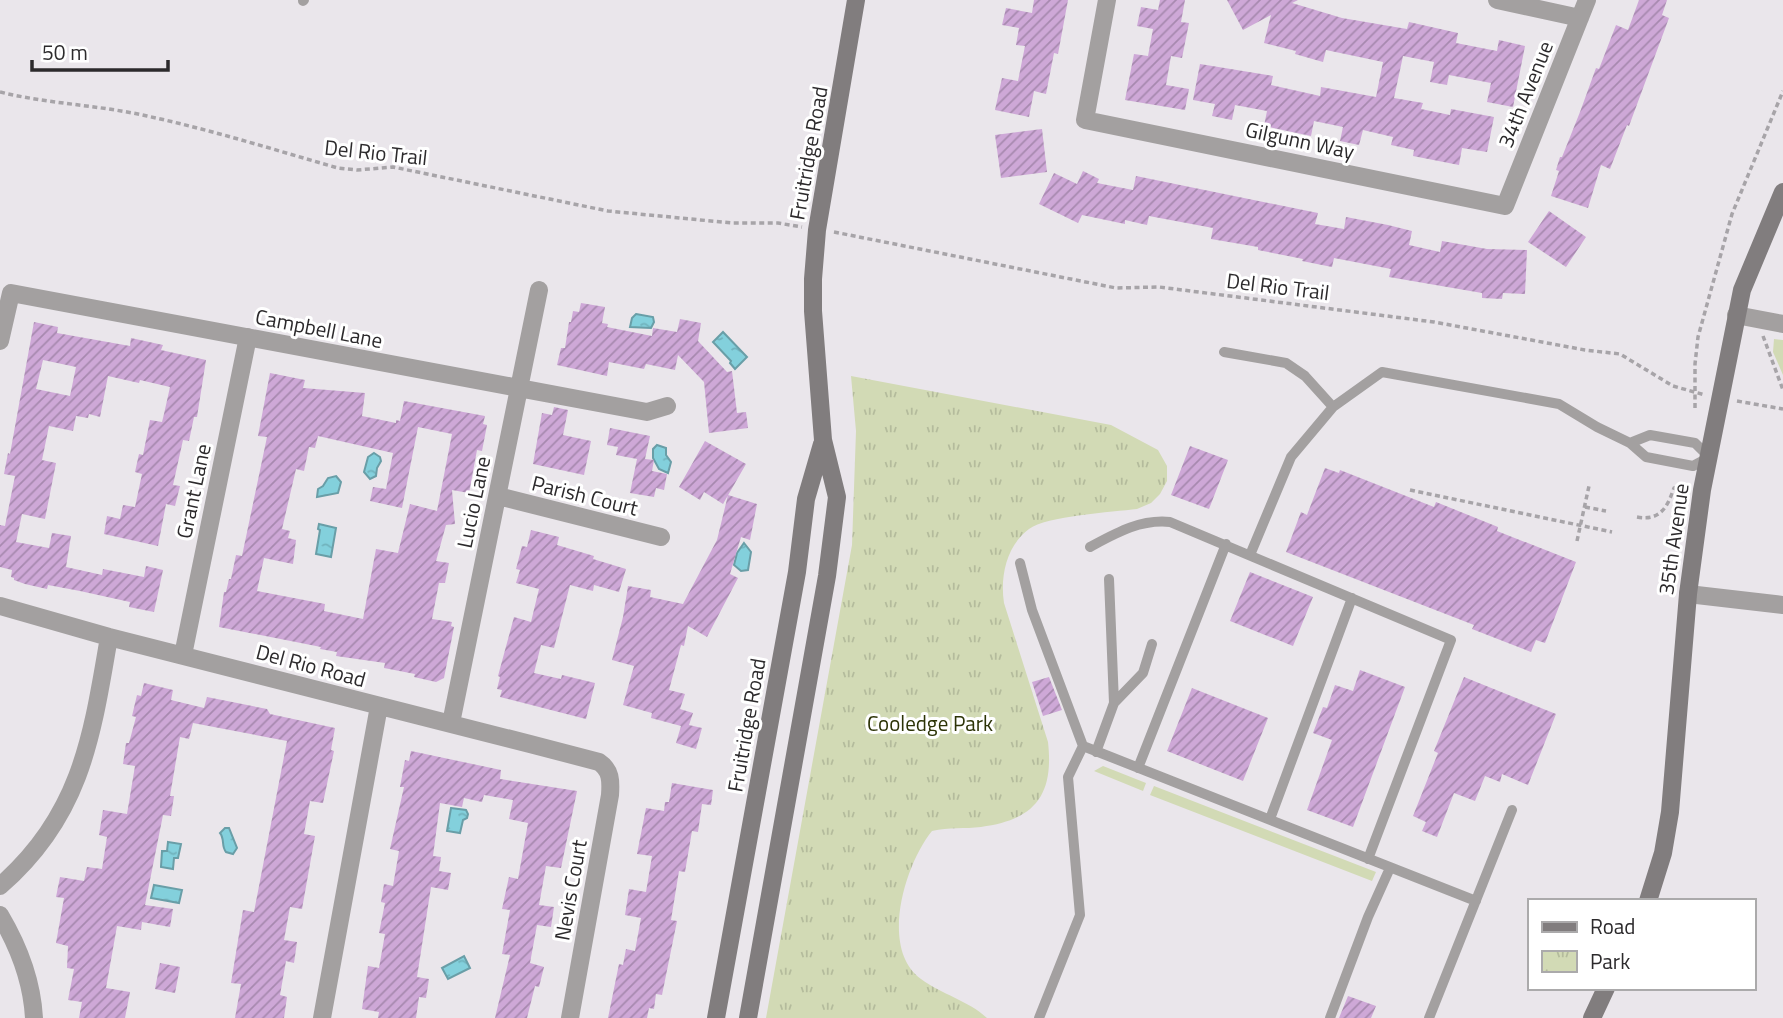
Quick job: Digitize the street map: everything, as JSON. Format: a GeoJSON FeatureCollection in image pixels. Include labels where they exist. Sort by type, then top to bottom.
{"type":"FeatureCollection","features":[{"type":"Feature","properties":{"kind":"main road","name":"Fruitridge Road"},"geometry":{"type":"LineString","coordinates":[[748,1018],[827,576],[837,498],[823,440],[813,311],[815,257],[817,230],[856,0]]}},
{"type":"Feature","properties":{"kind":"main road","name":"35th Avenue"},"geometry":{"type":"LineString","coordinates":[[1649,899],[1663,853],[1670,812],[1688,594],[1708,457],[1742,290],[1783,192]]}},
{"type":"Feature","properties":{"kind":"main road","name":"Fruitridge Road"},"geometry":{"type":"LineString","coordinates":[[716,1018],[797,572],[806,499],[823,440]]}},
{"type":"Feature","properties":{"kind":"main road"},"geometry":{"type":"LineString","coordinates":[[1592,1018],[1605,990]]}},
{"type":"Feature","properties":{"kind":"street","name":"Gilgunn Way"},"geometry":{"type":"LineString","coordinates":[[1107,0],[1085,120],[1505,206]]}},
{"type":"Feature","properties":{"kind":"street"},"geometry":{"type":"LineString","coordinates":[[1497,0],[1580,18]]}},
{"type":"Feature","properties":{"kind":"street","name":"34th Avenue"},"geometry":{"type":"LineString","coordinates":[[1505,206],[1587,0]]}},
{"type":"Feature","properties":{"kind":"street","name":"Lucio Lane"},"geometry":{"type":"LineString","coordinates":[[451,723],[538,290]]}},
{"type":"Feature","properties":{"kind":"street","name":"Campbell Lane"},"geometry":{"type":"LineString","coordinates":[[0,341],[11,293],[647,412],[667,406]]}},
{"type":"Feature","properties":{"kind":"street"},"geometry":{"type":"LineString","coordinates":[[1737,315],[1783,324]]}},
{"type":"Feature","properties":{"kind":"street","name":"Grant Lane"},"geometry":{"type":"LineString","coordinates":[[183,655],[248,337]]}},
{"type":"Feature","properties":{"kind":"street","name":"Parish Court"},"geometry":{"type":"LineString","coordinates":[[498,496],[661,537]]}},
{"type":"Feature","properties":{"kind":"street"},"geometry":{"type":"LineString","coordinates":[[1688,594],[1783,605]]}},
{"type":"Feature","properties":{"kind":"street","name":"Del Rio Road"},"geometry":{"type":"LineString","coordinates":[[0,606],[109,637],[599,762],[608,771]]}},
{"type":"Feature","properties":{"kind":"street"},"geometry":{"type":"LineString","coordinates":[[0,886],[36,849],[73,791],[90,741],[109,637]]}},
{"type":"Feature","properties":{"kind":"street"},"geometry":{"type":"LineString","coordinates":[[322,1018],[379,706]]}},
{"type":"Feature","properties":{"kind":"street","name":"Nevis Court"},"geometry":{"type":"LineString","coordinates":[[570,1018],[610,795],[608,771]]}},
{"type":"Feature","properties":{"kind":"street"},"geometry":{"type":"LineString","coordinates":[[0,915],[11,933],[26,972],[34,1018]]}},
{"type":"Feature","properties":{"kind":"lane"},"geometry":{"type":"LineString","coordinates":[[1224,352],[1286,363],[1305,376],[1334,407]]}},
{"type":"Feature","properties":{"kind":"lane"},"geometry":{"type":"LineString","coordinates":[[1250,555],[1291,457],[1334,407],[1382,372],[1559,404],[1630,443],[1646,457],[1693,466],[1708,457],[1695,443],[1650,435],[1630,443]]}},
{"type":"Feature","properties":{"kind":"lane"},"geometry":{"type":"LineString","coordinates":[[1090,547],[1136,525],[1156,521],[1185,527],[1451,640],[1368,859]]}},
{"type":"Feature","properties":{"kind":"lane"},"geometry":{"type":"LineString","coordinates":[[1138,768],[1226,544]]}},
{"type":"Feature","properties":{"kind":"lane"},"geometry":{"type":"LineString","coordinates":[[1020,564],[1032,610],[1083,746],[1476,901]]}},
{"type":"Feature","properties":{"kind":"lane"},"geometry":{"type":"LineString","coordinates":[[1096,752],[1114,703],[1109,579]]}},
{"type":"Feature","properties":{"kind":"lane"},"geometry":{"type":"LineString","coordinates":[[1270,819],[1352,598]]}},
{"type":"Feature","properties":{"kind":"lane"},"geometry":{"type":"LineString","coordinates":[[1114,703],[1143,673],[1152,644]]}},
{"type":"Feature","properties":{"kind":"lane"},"geometry":{"type":"LineString","coordinates":[[1039,1018],[1080,915],[1068,777],[1083,746]]}},
{"type":"Feature","properties":{"kind":"lane"},"geometry":{"type":"LineString","coordinates":[[1429,1018],[1512,810]]}},
{"type":"Feature","properties":{"kind":"lane"},"geometry":{"type":"LineString","coordinates":[[1330,1018],[1368,917],[1390,868]]}},
{"type":"Feature","properties":{"kind":"path"},"geometry":{"type":"LineString","coordinates":[[1695,408],[1698,337],[1732,214],[1783,91]]}},
{"type":"Feature","properties":{"kind":"path","name":"Del Rio Trail"},"geometry":{"type":"LineString","coordinates":[[0,92],[144,115],[338,168],[357,170],[393,167],[621,213],[795,226]]}},
{"type":"Feature","properties":{"kind":"path","name":"Del Rio Trail"},"geometry":{"type":"LineString","coordinates":[[841,233],[1116,288],[1159,287],[1434,322],[1620,354],[1673,386],[1702,394]]}},
{"type":"Feature","properties":{"kind":"path"},"geometry":{"type":"LineString","coordinates":[[1758,319],[1783,390]]}},
{"type":"Feature","properties":{"kind":"path"},"geometry":{"type":"LineString","coordinates":[[1736,401],[1783,409]]}},
{"type":"Feature","properties":{"kind":"path"},"geometry":{"type":"LineString","coordinates":[[1577,541],[1590,486]]}},
{"type":"Feature","properties":{"kind":"path"},"geometry":{"type":"LineString","coordinates":[[1637,517],[1656,517],[1670,501],[1674,488],[1681,488]]}},
{"type":"Feature","properties":{"kind":"path"},"geometry":{"type":"LineString","coordinates":[[1410,490],[1612,532]]}},
{"type":"Feature","properties":{"kind":"path"},"geometry":{"type":"LineString","coordinates":[[1585,507],[1606,511]]}},
{"type":"Feature","properties":{"kind":"green space"},"geometry":{"type":"Polygon","coordinates":[[[1774,339],[1783,340],[1783,375],[1773,352],[1774,339]]]}},
{"type":"Feature","properties":{"kind":"green space","name":"Cooledge Park"},"geometry":{"type":"Polygon","coordinates":[[[851,376],[1111,425],[1158,450],[1167,466],[1167,481],[1151,503],[1137,509],[1064,518],[1038,525],[1021,536],[1006,563],[1004,603],[1048,742],[1048,777],[1037,802],[1015,818],[981,827],[932,831],[913,864],[906,884],[899,928],[901,948],[908,965],[921,979],[987,1018],[766,1018],[852,545],[856,431],[851,376]]]}},
{"type":"Feature","properties":{"kind":"green space"},"geometry":{"type":"Polygon","coordinates":[[[1103,766],[1146,783],[1143,791],[1094,771],[1103,766]]]}},
{"type":"Feature","properties":{"kind":"green space"},"geometry":{"type":"Polygon","coordinates":[[[1154,786],[1376,872],[1372,881],[1150,795],[1154,786]]]}},
{"type":"Feature","properties":{"kind":"water"},"geometry":{"type":"Polygon","coordinates":[[[636,314],[653,317],[651,328],[630,327],[636,314]]]}},
{"type":"Feature","properties":{"kind":"water"},"geometry":{"type":"Polygon","coordinates":[[[723,332],[747,357],[735,369],[713,342],[723,332]]]}},
{"type":"Feature","properties":{"kind":"water"},"geometry":{"type":"Polygon","coordinates":[[[657,445],[666,448],[666,455],[671,462],[668,473],[659,469],[653,458],[653,449],[657,445]]]}},
{"type":"Feature","properties":{"kind":"water"},"geometry":{"type":"Polygon","coordinates":[[[374,453],[381,461],[376,476],[370,479],[364,472],[368,457],[374,453]]]}},
{"type":"Feature","properties":{"kind":"water"},"geometry":{"type":"Polygon","coordinates":[[[336,476],[341,482],[338,493],[317,497],[318,489],[328,478],[336,476]]]}},
{"type":"Feature","properties":{"kind":"water"},"geometry":{"type":"Polygon","coordinates":[[[319,524],[336,528],[331,557],[316,554],[319,524]]]}},
{"type":"Feature","properties":{"kind":"water"},"geometry":{"type":"Polygon","coordinates":[[[744,543],[751,552],[748,570],[741,571],[734,565],[737,553],[744,543]]]}},
{"type":"Feature","properties":{"kind":"water"},"geometry":{"type":"Polygon","coordinates":[[[451,808],[466,810],[468,814],[463,820],[460,833],[447,831],[451,808]]]}},
{"type":"Feature","properties":{"kind":"water"},"geometry":{"type":"Polygon","coordinates":[[[229,828],[237,848],[233,854],[226,852],[224,847],[220,833],[229,828]]]}},
{"type":"Feature","properties":{"kind":"water"},"geometry":{"type":"Polygon","coordinates":[[[168,842],[181,844],[178,858],[174,858],[173,869],[161,867],[162,851],[167,851],[168,842]]]}},
{"type":"Feature","properties":{"kind":"water"},"geometry":{"type":"Polygon","coordinates":[[[154,885],[182,890],[179,903],[151,898],[154,885]]]}},
{"type":"Feature","properties":{"kind":"water"},"geometry":{"type":"Polygon","coordinates":[[[464,956],[470,968],[448,979],[442,968],[464,956]]]}},
{"type":"Feature","properties":{"kind":"building"},"geometry":{"type":"Polygon","coordinates":[[[1034,0],[1068,0],[1058,54],[1054,53],[1046,94],[1034,91],[1029,117],[995,110],[1002,78],[1018,81],[1025,46],[1016,45],[1019,28],[1002,25],[1006,8],[1032,13],[1034,0]]]}},
{"type":"Feature","properties":{"kind":"building"},"geometry":{"type":"Polygon","coordinates":[[[1160,0],[1185,0],[1181,22],[1189,23],[1182,58],[1171,56],[1166,85],[1189,89],[1185,110],[1125,100],[1134,54],[1148,56],[1153,29],[1137,26],[1141,7],[1158,10],[1160,0]]]}},
{"type":"Feature","properties":{"kind":"building"},"geometry":{"type":"Polygon","coordinates":[[[1227,0],[1298,0],[1292,3],[1342,18],[1407,29],[1409,22],[1458,33],[1456,43],[1497,51],[1499,40],[1525,46],[1513,107],[1487,102],[1491,83],[1449,75],[1447,85],[1430,82],[1434,62],[1403,56],[1394,98],[1423,103],[1421,109],[1450,115],[1451,109],[1494,117],[1487,152],[1462,148],[1459,165],[1413,156],[1414,150],[1391,145],[1393,137],[1363,130],[1359,145],[1340,141],[1343,127],[1314,121],[1311,136],[1264,126],[1267,111],[1235,105],[1232,120],[1212,116],[1215,104],[1193,100],[1200,64],[1273,76],[1271,85],[1320,96],[1321,87],[1376,97],[1383,62],[1326,50],[1323,62],[1295,54],[1296,51],[1264,43],[1271,15],[1243,30],[1227,0]]]}},
{"type":"Feature","properties":{"kind":"building"},"geometry":{"type":"Polygon","coordinates":[[[1639,0],[1667,0],[1662,15],[1669,18],[1610,169],[1601,165],[1588,208],[1551,196],[1559,171],[1556,170],[1560,157],[1596,68],[1599,69],[1616,25],[1628,30],[1639,0]]]}},
{"type":"Feature","properties":{"kind":"building"},"geometry":{"type":"Polygon","coordinates":[[[1042,129],[1047,172],[1001,178],[995,135],[1042,129]]]}},
{"type":"Feature","properties":{"kind":"building"},"geometry":{"type":"Polygon","coordinates":[[[1083,171],[1099,179],[1097,183],[1133,190],[1136,176],[1318,213],[1315,224],[1344,229],[1346,217],[1388,225],[1412,231],[1409,245],[1440,252],[1442,241],[1487,249],[1527,250],[1525,294],[1503,293],[1502,299],[1482,298],[1482,293],[1389,277],[1391,269],[1334,258],[1332,267],[1258,250],[1258,247],[1211,239],[1213,228],[1149,216],[1147,225],[1125,220],[1125,224],[1082,215],[1078,223],[1039,204],[1054,173],[1077,184],[1083,171]]]}},
{"type":"Feature","properties":{"kind":"building"},"geometry":{"type":"Polygon","coordinates":[[[1549,211],[1586,237],[1566,267],[1528,242],[1549,211]]]}},
{"type":"Feature","properties":{"kind":"building"},"geometry":{"type":"Polygon","coordinates":[[[581,303],[605,307],[602,323],[608,324],[607,327],[652,336],[653,328],[677,332],[680,319],[701,323],[698,341],[727,372],[732,371],[737,413],[746,412],[748,428],[709,433],[704,382],[678,355],[675,370],[646,364],[644,369],[609,362],[607,376],[557,365],[561,348],[565,348],[573,311],[579,312],[581,303]]]}},
{"type":"Feature","properties":{"kind":"building"},"geometry":{"type":"Polygon","coordinates":[[[34,322],[58,327],[57,333],[130,346],[131,338],[163,345],[161,350],[206,360],[197,417],[194,417],[189,441],[183,440],[173,485],[180,486],[175,506],[166,504],[158,546],[104,534],[107,516],[120,519],[123,505],[135,507],[142,474],[135,472],[139,454],[143,455],[150,420],[162,422],[170,387],[108,376],[100,417],[89,414],[88,418],[76,416],[73,431],[49,426],[42,460],[56,463],[45,519],[22,514],[16,542],[49,548],[52,533],[71,536],[66,567],[102,575],[103,569],[144,577],[146,566],[163,570],[154,612],[129,607],[130,602],[80,591],[48,585],[47,589],[25,584],[11,577],[12,570],[0,567],[0,525],[5,526],[15,476],[4,474],[8,453],[10,454],[34,322]],[[43,360],[36,389],[70,396],[76,367],[43,360]]]}},
{"type":"Feature","properties":{"kind":"building"},"geometry":{"type":"Polygon","coordinates":[[[270,373],[305,380],[303,388],[365,393],[362,416],[396,423],[396,420],[400,421],[404,401],[485,416],[483,424],[487,425],[482,451],[477,450],[469,493],[452,490],[455,524],[446,525],[436,561],[449,563],[445,583],[439,583],[432,619],[452,622],[451,626],[454,627],[444,678],[436,682],[414,677],[415,674],[384,668],[385,663],[336,656],[337,652],[320,649],[321,647],[219,627],[224,592],[231,579],[236,555],[242,556],[267,437],[258,436],[270,373]],[[418,427],[402,508],[370,501],[373,487],[386,489],[393,453],[318,436],[315,448],[309,447],[304,471],[296,469],[282,529],[290,531],[288,538],[296,540],[293,564],[264,558],[257,591],[325,604],[324,611],[363,619],[376,549],[398,553],[410,504],[437,511],[452,434],[418,427]]]}},
{"type":"Feature","properties":{"kind":"building"},"geometry":{"type":"Polygon","coordinates":[[[554,407],[568,410],[563,435],[591,441],[584,475],[533,464],[542,413],[552,415],[554,407]]]}},
{"type":"Feature","properties":{"kind":"building"},"geometry":{"type":"Polygon","coordinates":[[[610,428],[650,436],[645,459],[654,460],[652,471],[667,474],[664,490],[656,488],[654,497],[630,493],[637,459],[616,455],[618,447],[607,445],[610,428]]]}},
{"type":"Feature","properties":{"kind":"building"},"geometry":{"type":"Polygon","coordinates":[[[705,441],[746,464],[723,504],[704,492],[700,500],[679,487],[705,441]]]}},
{"type":"Feature","properties":{"kind":"building"},"geometry":{"type":"Polygon","coordinates":[[[1190,446],[1228,460],[1209,509],[1171,495],[1190,446]]]}},
{"type":"Feature","properties":{"kind":"building"},"geometry":{"type":"Polygon","coordinates":[[[1325,468],[1339,473],[1340,470],[1434,507],[1436,502],[1498,527],[1497,531],[1576,562],[1545,643],[1536,640],[1531,652],[1472,629],[1474,625],[1286,552],[1301,512],[1307,515],[1325,468]]]}},
{"type":"Feature","properties":{"kind":"building"},"geometry":{"type":"Polygon","coordinates":[[[728,495],[757,504],[750,540],[741,537],[730,574],[738,578],[707,637],[688,626],[669,690],[685,694],[680,709],[693,713],[689,725],[702,728],[696,749],[676,743],[681,726],[651,718],[652,713],[623,705],[634,666],[612,660],[628,586],[651,590],[650,597],[683,604],[717,540],[728,495]]]}},
{"type":"Feature","properties":{"kind":"building"},"geometry":{"type":"Polygon","coordinates":[[[531,530],[559,537],[557,545],[626,569],[619,592],[594,585],[593,591],[570,585],[554,648],[541,645],[534,673],[561,679],[562,675],[595,683],[586,719],[500,697],[502,690],[497,689],[514,617],[531,622],[539,589],[516,583],[520,570],[516,569],[522,546],[527,547],[531,530]]]}},
{"type":"Feature","properties":{"kind":"building"},"geometry":{"type":"Polygon","coordinates":[[[1250,572],[1313,597],[1293,646],[1230,621],[1250,572]]]}},
{"type":"Feature","properties":{"kind":"building"},"geometry":{"type":"Polygon","coordinates":[[[1360,670],[1405,687],[1353,827],[1307,810],[1332,740],[1313,733],[1323,707],[1327,708],[1335,685],[1353,691],[1360,670]]]}},
{"type":"Feature","properties":{"kind":"building"},"geometry":{"type":"Polygon","coordinates":[[[1049,677],[1062,710],[1043,716],[1032,682],[1049,677]]]}},
{"type":"Feature","properties":{"kind":"building"},"geometry":{"type":"Polygon","coordinates":[[[1464,677],[1556,714],[1528,785],[1502,774],[1500,782],[1485,776],[1475,801],[1454,793],[1437,837],[1422,831],[1426,822],[1413,816],[1438,753],[1434,751],[1464,677]]]}},
{"type":"Feature","properties":{"kind":"building"},"geometry":{"type":"Polygon","coordinates":[[[144,683],[173,690],[171,700],[204,708],[207,697],[267,709],[270,714],[335,728],[331,750],[334,751],[323,803],[310,801],[304,834],[315,836],[302,909],[290,907],[284,940],[297,942],[294,963],[286,961],[280,995],[287,997],[284,1018],[235,1018],[241,984],[231,983],[243,910],[254,912],[287,741],[193,723],[189,739],[180,737],[170,796],[174,796],[171,816],[163,815],[145,905],[173,909],[170,927],[142,922],[141,930],[117,926],[106,988],[130,992],[125,1018],[79,1018],[82,1002],[68,1000],[74,969],[67,968],[68,946],[56,943],[64,898],[56,897],[60,877],[84,881],[87,867],[102,869],[107,837],[99,835],[103,810],[127,814],[135,766],[123,764],[126,743],[129,743],[136,717],[132,716],[137,695],[141,696],[144,683]]]}},
{"type":"Feature","properties":{"kind":"building"},"geometry":{"type":"Polygon","coordinates":[[[1192,688],[1268,718],[1243,781],[1167,751],[1192,688]]]}},
{"type":"Feature","properties":{"kind":"building"},"geometry":{"type":"Polygon","coordinates":[[[411,751],[501,770],[500,779],[577,791],[561,868],[546,866],[539,905],[554,907],[551,927],[537,925],[530,963],[544,967],[539,987],[535,986],[527,1018],[495,1018],[510,955],[502,954],[510,910],[502,909],[509,877],[518,879],[528,823],[509,819],[513,800],[484,795],[482,802],[464,798],[462,807],[440,803],[433,856],[441,857],[439,871],[451,873],[448,890],[431,887],[417,977],[429,979],[426,998],[419,997],[416,1018],[378,1018],[379,1012],[362,1009],[368,966],[379,968],[385,934],[379,933],[385,903],[381,902],[384,884],[393,886],[399,851],[390,849],[404,787],[400,787],[405,760],[409,761],[411,751]]]}},
{"type":"Feature","properties":{"kind":"building"},"geometry":{"type":"Polygon","coordinates":[[[672,783],[713,790],[711,805],[702,804],[698,832],[692,831],[685,872],[679,871],[671,920],[677,921],[662,995],[656,994],[654,1009],[649,1008],[647,1018],[608,1018],[619,964],[623,965],[626,949],[635,951],[641,918],[625,915],[629,889],[646,892],[652,856],[637,854],[646,808],[664,811],[665,802],[669,802],[672,783]]]}},
{"type":"Feature","properties":{"kind":"building"},"geometry":{"type":"Polygon","coordinates":[[[160,963],[180,967],[175,993],[155,989],[160,963]]]}},
{"type":"Feature","properties":{"kind":"building"},"geometry":{"type":"Polygon","coordinates":[[[1348,996],[1376,1006],[1371,1018],[1339,1018],[1348,996]]]}}]}
